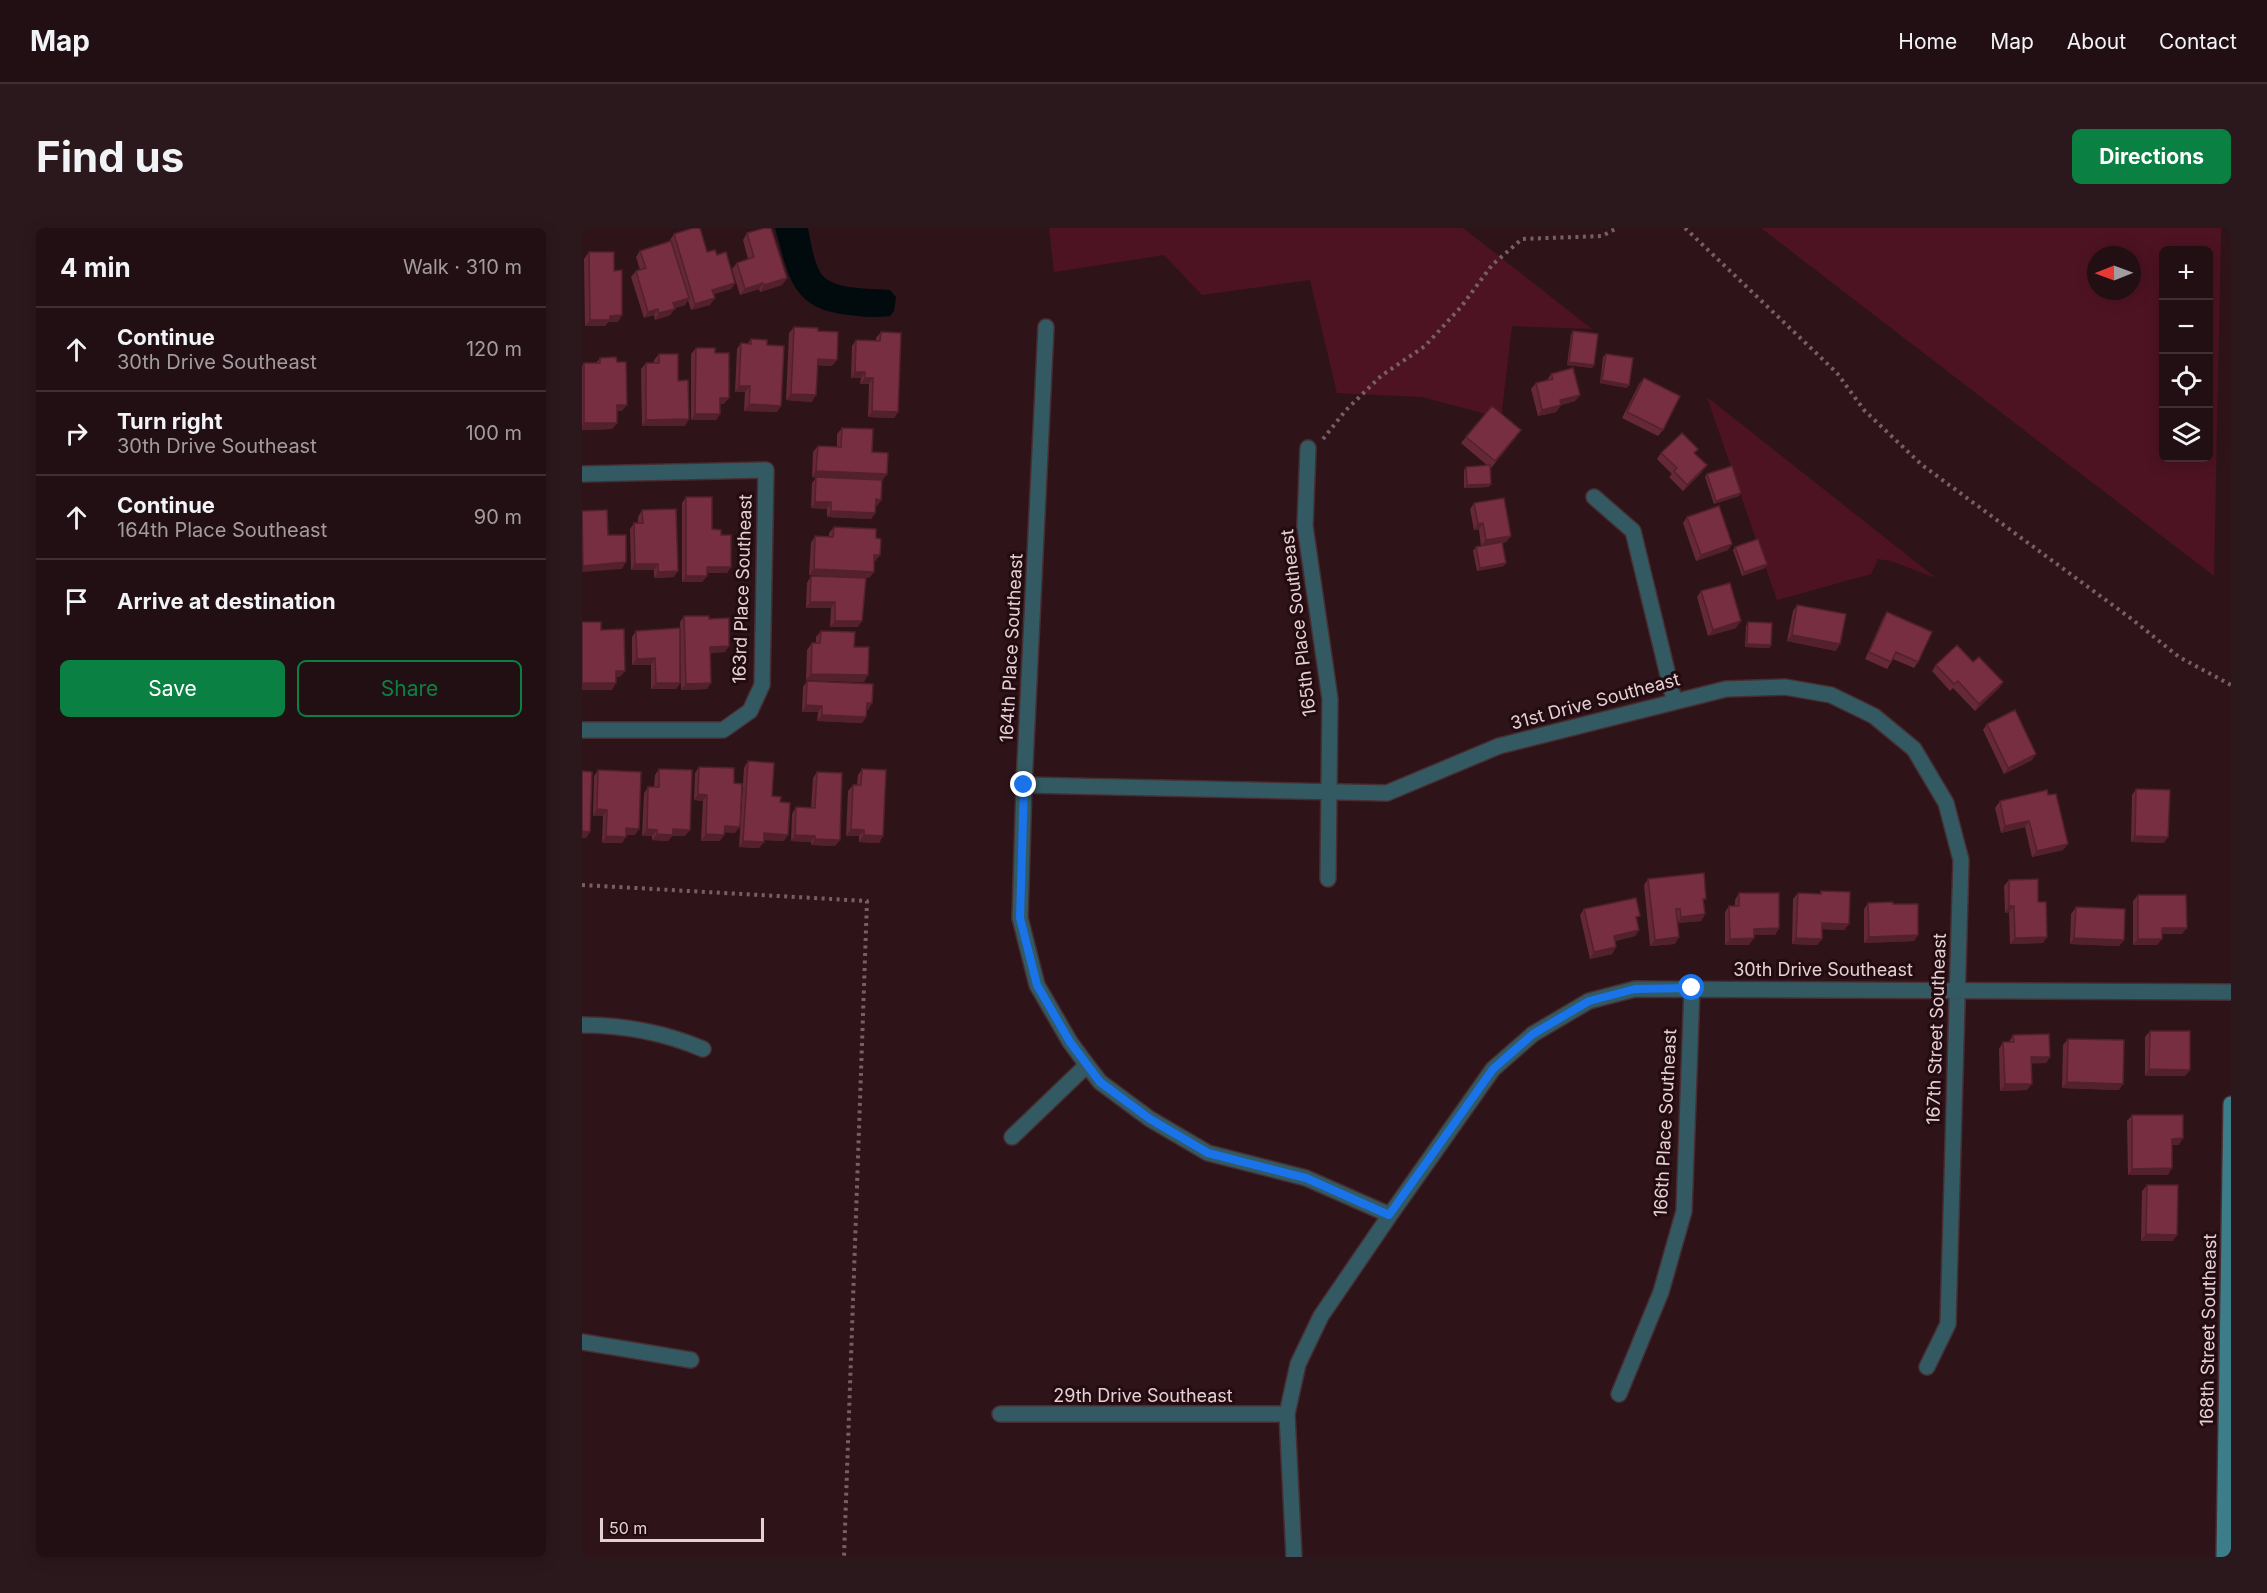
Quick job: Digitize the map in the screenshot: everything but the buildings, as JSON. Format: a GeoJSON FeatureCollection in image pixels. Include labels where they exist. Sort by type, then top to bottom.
{"type":"FeatureCollection","features":[{"type":"Feature","properties":{"kind":"street","name":"164th Place Southeast"},"geometry":{"type":"LineString","coordinates":[[1046,327],[1024,785],[1020,918],[1037,985],[1070,1042],[1087,1065]]}},
{"type":"Feature","properties":{"kind":"street","name":"165th Place Southeast"},"geometry":{"type":"LineString","coordinates":[[1308,448],[1305,526],[1330,699],[1329,792]]}},
{"type":"Feature","properties":{"kind":"street","name":"163rd Place Southeast"},"geometry":{"type":"LineString","coordinates":[[582,474],[766,470],[762,685],[750,711],[723,730],[582,730]]}},
{"type":"Feature","properties":{"kind":"street"},"geometry":{"type":"LineString","coordinates":[[1594,497],[1633,531],[1674,700]]}},
{"type":"Feature","properties":{"kind":"street","name":"31st Drive Southeast"},"geometry":{"type":"LineString","coordinates":[[1024,785],[1387,793],[1499,746],[1674,700],[1726,689],[1785,687],[1831,695],[1874,716]]}},
{"type":"Feature","properties":{"kind":"street","name":"167th Street Southeast"},"geometry":{"type":"LineString","coordinates":[[1874,716],[1914,749],[1946,803],[1961,860],[1948,1324],[1927,1367]]}},
{"type":"Feature","properties":{"kind":"street"},"geometry":{"type":"LineString","coordinates":[[1328,879],[1329,792]]}},
{"type":"Feature","properties":{"kind":"street","name":"30th Drive Southeast"},"geometry":{"type":"LineString","coordinates":[[1389,1215],[1493,1069],[1533,1034],[1589,1001],[1635,989],[1692,988],[2231,992]]}},
{"type":"Feature","properties":{"kind":"street","name":"166th Place Southeast"},"geometry":{"type":"LineString","coordinates":[[1619,1394],[1661,1292],[1684,1211],[1692,988]]}},
{"type":"Feature","properties":{"kind":"street"},"geometry":{"type":"LineString","coordinates":[[582,1025],[613,1025],[673,1037],[703,1049]]}},
{"type":"Feature","properties":{"kind":"street"},"geometry":{"type":"LineString","coordinates":[[1012,1137],[1087,1065],[1100,1082],[1150,1119],[1208,1153],[1306,1178],[1389,1215],[1321,1316],[1298,1364],[1287,1414],[1294,1557]]}},
{"type":"Feature","properties":{"kind":"street","name":"168th Street Southeast"},"geometry":{"type":"LineString","coordinates":[[2224,1557],[2229,1376],[2231,1104]]}},
{"type":"Feature","properties":{"kind":"street"},"geometry":{"type":"LineString","coordinates":[[582,1342],[691,1360]]}},
{"type":"Feature","properties":{"kind":"street","name":"29th Drive Southeast"},"geometry":{"type":"LineString","coordinates":[[1000,1414],[1287,1414]]}},
{"type":"Feature","properties":{"kind":"path"},"geometry":{"type":"LineString","coordinates":[[1308,448],[1320,443],[1346,410],[1381,376],[1425,346],[1461,307],[1492,265],[1522,239],[1602,236],[1617,228]]}},
{"type":"Feature","properties":{"kind":"path"},"geometry":{"type":"LineString","coordinates":[[1685,228],[1837,373],[1864,410],[1922,465],[2133,620],[2179,657],[2231,685]]}},
{"type":"Feature","properties":{"kind":"path"},"geometry":{"type":"LineString","coordinates":[[582,885],[867,901],[844,1557]]}},
{"type":"Feature","properties":{"kind":"shaded area"},"geometry":{"type":"Polygon","coordinates":[[[775,228],[808,228],[815,260],[824,277],[831,282],[850,287],[890,290],[896,297],[894,311],[890,316],[864,317],[829,312],[815,306],[795,287],[784,261],[775,228]]]}},
{"type":"Feature","properties":{"kind":"shaded area"},"geometry":{"type":"Polygon","coordinates":[[[1049,228],[1463,228],[1592,329],[1512,326],[1501,418],[1422,397],[1337,393],[1310,280],[1202,295],[1164,255],[1054,272],[1049,228]]]}},
{"type":"Feature","properties":{"kind":"shaded area"},"geometry":{"type":"Polygon","coordinates":[[[1761,228],[2221,228],[2214,576],[1761,228]]]}},
{"type":"Feature","properties":{"kind":"shaded area"},"geometry":{"type":"Polygon","coordinates":[[[1707,397],[1936,578],[1891,561],[1878,559],[1871,574],[1777,600],[1707,397]]]}},
{"type":"Feature","properties":{"kind":"route"},"geometry":{"type":"LineString","coordinates":[[1024,785],[1020,918],[1037,985],[1070,1042],[1100,1082],[1150,1119],[1208,1153],[1306,1178],[1389,1215],[1493,1069],[1533,1034],[1589,1001],[1635,989],[1692,988]]}}]}
